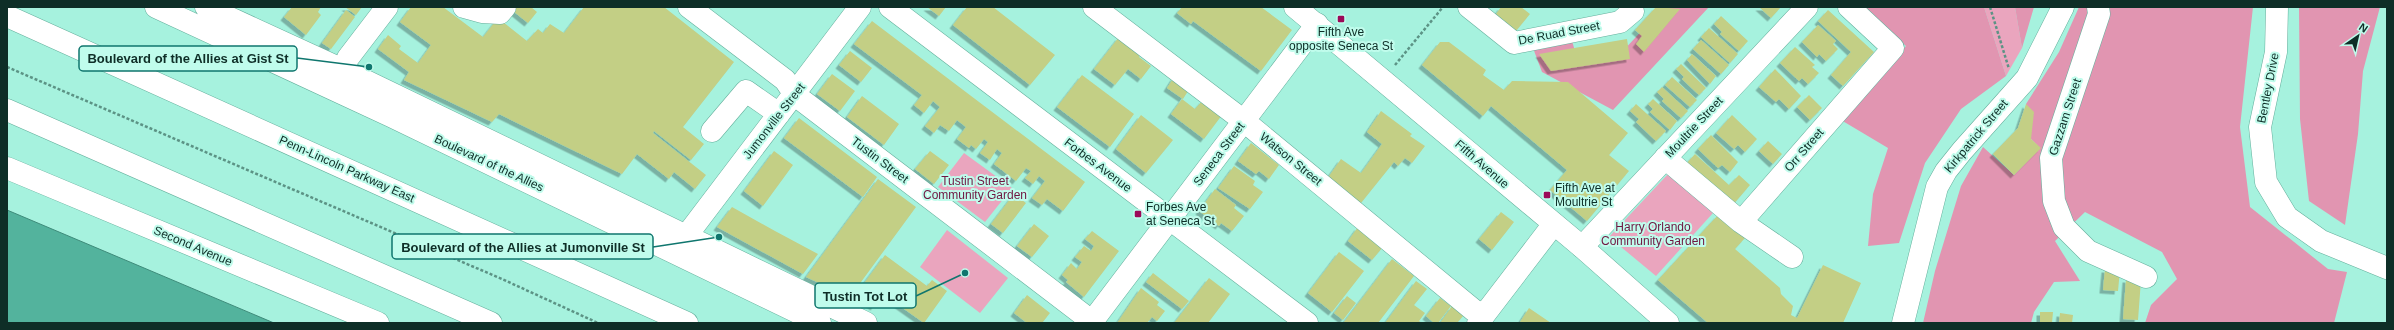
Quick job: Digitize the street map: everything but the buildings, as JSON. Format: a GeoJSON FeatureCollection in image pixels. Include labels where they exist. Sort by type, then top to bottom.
{"type":"FeatureCollection","features":[{"type":"Feature","properties":{"kind":"main road","name":"Boulevard of the Allies"},"geometry":{"type":"LineString","coordinates":[[156,7],[406,123],[820,323]]}},
{"type":"Feature","properties":{"kind":"main road","name":"Boulevard of the Allies"},"geometry":{"type":"LineString","coordinates":[[206,7],[343,70],[866,323]]}},
{"type":"Feature","properties":{"kind":"main road"},"geometry":{"type":"LineString","coordinates":[[343,70],[348,58],[387,7]]}},
{"type":"Feature","properties":{"kind":"main road"},"geometry":{"type":"LineString","coordinates":[[464,7],[482,12],[500,13],[505,7]]}},
{"type":"Feature","properties":{"kind":"main road","name":"Tustin Street"},"geometry":{"type":"LineString","coordinates":[[689,7],[785,80],[795,95],[1092,323]]}},
{"type":"Feature","properties":{"kind":"main road","name":"Jumonville Street"},"geometry":{"type":"LineString","coordinates":[[686,235],[795,95],[860,7]]}},
{"type":"Feature","properties":{"kind":"main road","name":"Forbes Avenue"},"geometry":{"type":"LineString","coordinates":[[890,7],[1169,220],[1307,323]]}},
{"type":"Feature","properties":{"kind":"main road","name":"Watson Street"},"geometry":{"type":"LineString","coordinates":[[1094,7],[1244,121],[1486,319]]}},
{"type":"Feature","properties":{"kind":"main road","name":"Fifth Avenue"},"geometry":{"type":"LineString","coordinates":[[1295,7],[1317,24],[1553,225],[1582,247],[1668,323]]}},
{"type":"Feature","properties":{"kind":"main road","name":"De Ruad Street"},"geometry":{"type":"LineString","coordinates":[[1469,7],[1514,43],[1620,22],[1633,11]]}},
{"type":"Feature","properties":{"kind":"main road","name":"Moultrie Street"},"geometry":{"type":"LineString","coordinates":[[1582,247],[1807,7]]}},
{"type":"Feature","properties":{"kind":"main road","name":"Orr Street"},"geometry":{"type":"LineString","coordinates":[[1741,222],[1893,48],[1849,7]]}},
{"type":"Feature","properties":{"kind":"main road","name":"Kirkpatrick Street"},"geometry":{"type":"LineString","coordinates":[[1903,323],[1937,187],[1946,171],[1962,151],[2027,78],[2063,7]]}},
{"type":"Feature","properties":{"kind":"main road","name":"Gazzam Street"},"geometry":{"type":"LineString","coordinates":[[2098,7],[2099,14],[2051,158],[2054,201],[2064,227],[2088,251],[2146,277]]}},
{"type":"Feature","properties":{"kind":"main road","name":"Bentley Drive"},"geometry":{"type":"LineString","coordinates":[[2277,7],[2276,52],[2260,127],[2266,182],[2287,217],[2321,242],[2387,268]]}},
{"type":"Feature","properties":{"kind":"main road","name":"Penn-Lincoln Parkway East"},"geometry":{"type":"LineString","coordinates":[[7,16],[687,323]]}},
{"type":"Feature","properties":{"kind":"main road","name":"Seneca Street"},"geometry":{"type":"LineString","coordinates":[[1092,323],[1317,24]]}},
{"type":"Feature","properties":{"kind":"main road"},"geometry":{"type":"LineString","coordinates":[[712,131],[746,91],[779,114]]}},
{"type":"Feature","properties":{"kind":"main road"},"geometry":{"type":"LineString","coordinates":[[7,110],[491,323]]}},
{"type":"Feature","properties":{"kind":"main road"},"geometry":{"type":"LineString","coordinates":[[1665,158],[1741,222],[1792,257]]}},
{"type":"Feature","properties":{"kind":"main road","name":"Second Avenue"},"geometry":{"type":"LineString","coordinates":[[7,168],[378,323]]}},
{"type":"Feature","properties":{"kind":"main road"},"geometry":{"type":"LineString","coordinates":[[1486,319],[1553,225]]}},
{"type":"Feature","properties":{"kind":"path"},"geometry":{"type":"LineString","coordinates":[[1395,65],[1443,7]]}},
{"type":"Feature","properties":{"kind":"path"},"geometry":{"type":"LineString","coordinates":[[1990,7],[2016,90]]}},
{"type":"Feature","properties":{"kind":"path"},"geometry":{"type":"LineString","coordinates":[[7,67],[502,279],[598,323]]}},
{"type":"Feature","properties":{"kind":"green space"},"geometry":{"type":"Polygon","coordinates":[[[1984,7],[2015,7],[2022,48],[2006,76],[1984,7]]]}},
{"type":"Feature","properties":{"kind":"green space","name":"Tustin Street Community Garden"},"geometry":{"type":"Polygon","coordinates":[[[964,153],[1012,188],[985,222],[938,187],[964,153]]]}},
{"type":"Feature","properties":{"kind":"green space","name":"Harry Orlando Community Garden"},"geometry":{"type":"Polygon","coordinates":[[[1669,173],[1713,213],[1656,276],[1609,237],[1669,173]]]}},
{"type":"Feature","properties":{"kind":"green space"},"geometry":{"type":"Polygon","coordinates":[[[947,230],[1008,278],[980,313],[920,267],[947,230]]]}},
{"type":"Feature","properties":{"kind":"shaded area"},"geometry":{"type":"Polygon","coordinates":[[[1664,7],[1709,7],[1613,110],[1542,72],[1533,48],[1572,41],[1578,61],[1621,53],[1664,7]]]}},
{"type":"Feature","properties":{"kind":"shaded area"},"geometry":{"type":"Polygon","coordinates":[[[1862,7],[1984,7],[2006,76],[1961,109],[1925,163],[1899,243],[1868,246],[1873,194],[1888,148],[1841,120],[1906,46],[1862,7]]]}},
{"type":"Feature","properties":{"kind":"shaded area"},"geometry":{"type":"Polygon","coordinates":[[[2015,7],[2034,7],[2022,48],[2015,7]]]}},
{"type":"Feature","properties":{"kind":"shaded area"},"geometry":{"type":"Polygon","coordinates":[[[2079,7],[2253,7],[2240,127],[2250,207],[2328,269],[2347,272],[2334,323],[2145,323],[2151,305],[2177,279],[2162,252],[2085,212],[2055,241],[2080,281],[2054,282],[2034,312],[2031,323],[1923,323],[1935,271],[1961,186],[1983,147],[2014,175],[2040,148],[2031,139],[2026,104],[2059,52],[2079,7]]]}},
{"type":"Feature","properties":{"kind":"shaded area"},"geometry":{"type":"Polygon","coordinates":[[[2299,7],[2380,7],[2363,71],[2358,134],[2345,225],[2309,201],[2300,119],[2299,7]]]}},
{"type":"Feature","properties":{"kind":"shaded area"},"geometry":{"type":"Polygon","coordinates":[[[7,210],[274,323],[7,323],[7,210]]]}},
{"type":"Feature","properties":{"kind":"place","name":"Fifth Ave opposite Seneca St"},"geometry":{"type":"Point","coordinates":[1341,19]}},
{"type":"Feature","properties":{"kind":"place","name":"Boulevard of the Allies at Gist St"},"geometry":{"type":"Point","coordinates":[369,67]}},
{"type":"Feature","properties":{"kind":"place","name":"Fifth Ave at Moultrie St"},"geometry":{"type":"Point","coordinates":[1547,195]}},
{"type":"Feature","properties":{"kind":"place","name":"Forbes Ave at Seneca St"},"geometry":{"type":"Point","coordinates":[1138,214]}},
{"type":"Feature","properties":{"kind":"place","name":"Boulevard of the Allies at Jumonville St"},"geometry":{"type":"Point","coordinates":[719,237]}},
{"type":"Feature","properties":{"kind":"place","name":"Tustin Tot Lot"},"geometry":{"type":"Point","coordinates":[965,273]}}]}
